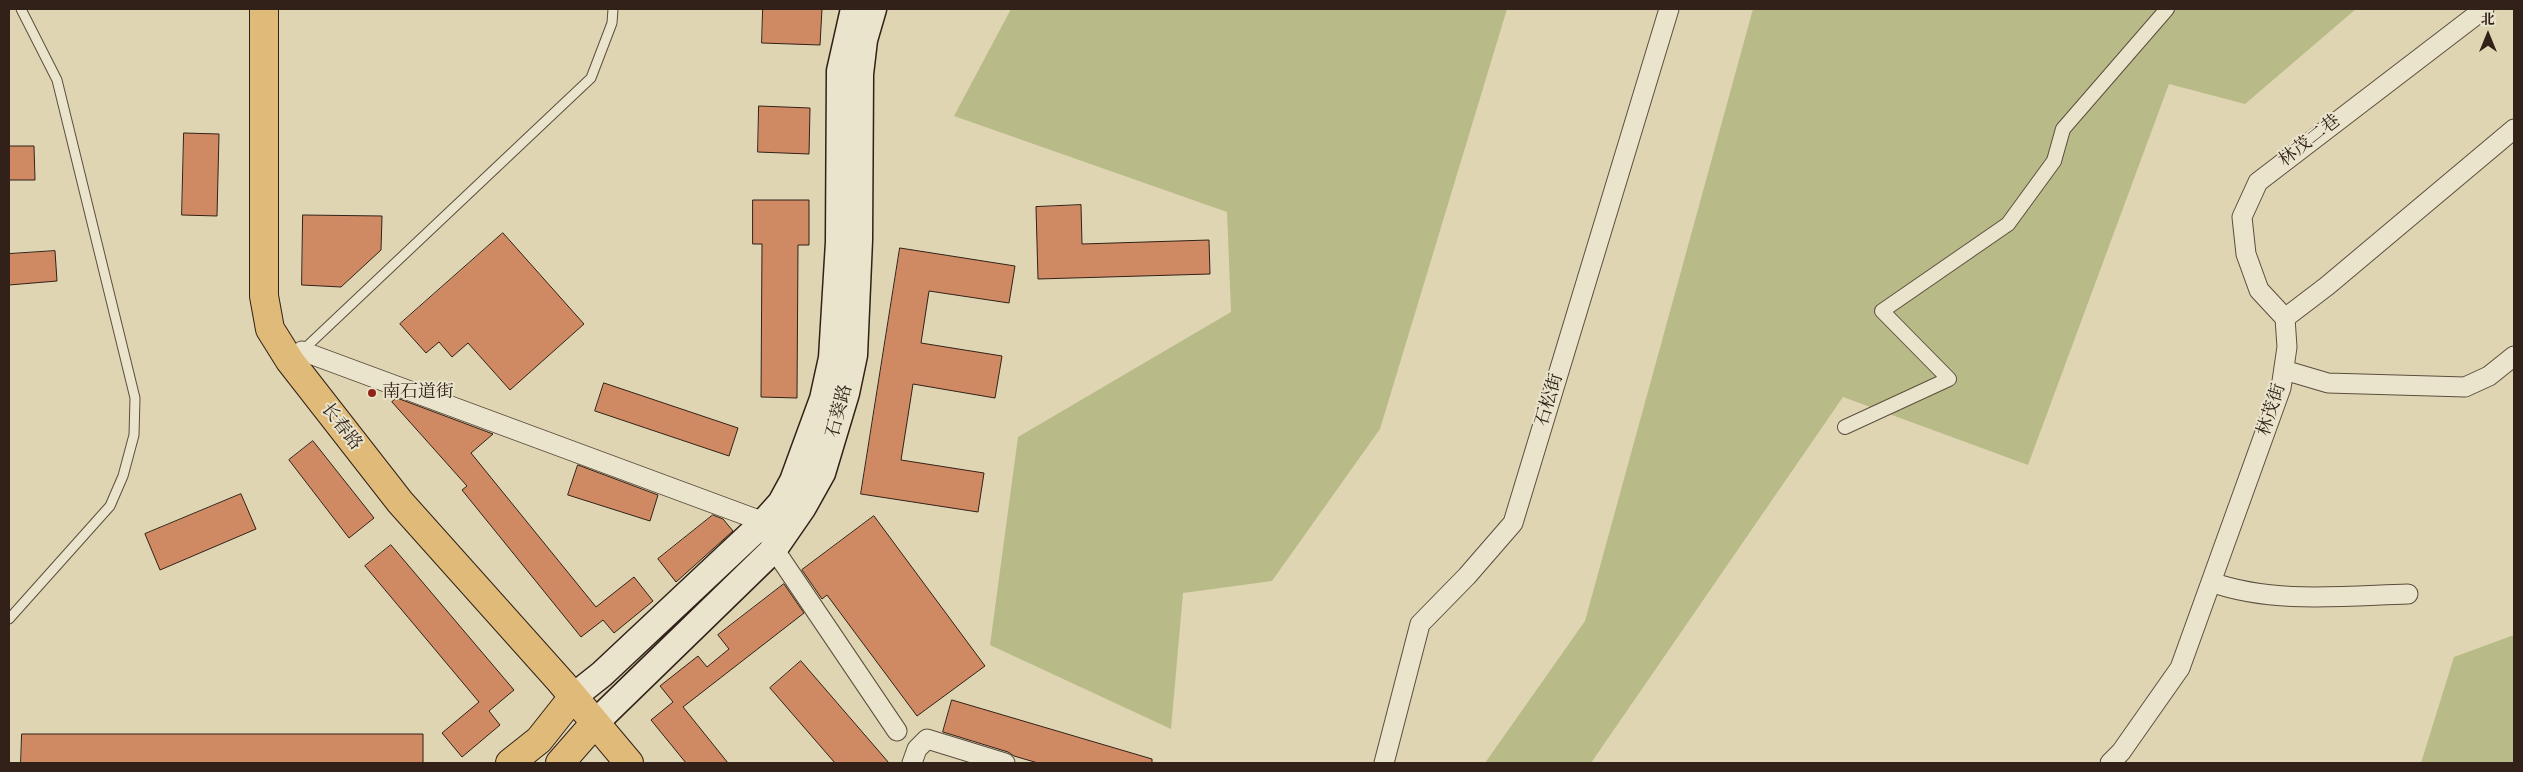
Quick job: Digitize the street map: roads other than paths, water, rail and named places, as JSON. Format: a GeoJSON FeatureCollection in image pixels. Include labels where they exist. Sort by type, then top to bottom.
{"type":"FeatureCollection","features":[{"type":"Feature","properties":{"kind":"main road","name":"长春路"},"geometry":{"type":"LineString","coordinates":[[264,9],[264,296],[270,329],[296,356],[400,502],[629,763]]}},
{"type":"Feature","properties":{"kind":"main road","name":"石葵路"},"geometry":{"type":"LineString","coordinates":[[573,697],[602,674],[764,522],[781,503],[793,481],[823,399],[832,358],[839,242],[840,71],[854,9]]}},
{"type":"Feature","properties":{"kind":"main road","name":"石葵路"},"geometry":{"type":"LineString","coordinates":[[595,723],[774,549],[798,515],[822,473],[841,411],[854,355],[859,240],[860,74],[864,40],[873,9]]}},
{"type":"Feature","properties":{"kind":"main road"},"geometry":{"type":"LineString","coordinates":[[510,763],[539,740],[573,697]]}},
{"type":"Feature","properties":{"kind":"main road"},"geometry":{"type":"LineString","coordinates":[[560,763],[595,723]]}},
{"type":"Feature","properties":{"kind":"street","name":"石松街"},"geometry":{"type":"LineString","coordinates":[[1384,763],[1420,624],[1467,576],[1513,523],[1669,9]]}},
{"type":"Feature","properties":{"kind":"street"},"geometry":{"type":"LineString","coordinates":[[1845,426],[1949,379],[1882,311],[2008,224],[2054,161],[2063,129],[2166,9]]}},
{"type":"Feature","properties":{"kind":"street","name":"林茂二巷"},"geometry":{"type":"LineString","coordinates":[[2285,318],[2259,290],[2246,254],[2242,217],[2258,182],[2484,9]]}},
{"type":"Feature","properties":{"kind":"street"},"geometry":{"type":"LineString","coordinates":[[2285,318],[2327,286],[2514,129]]}},
{"type":"Feature","properties":{"kind":"street","name":"林茂街"},"geometry":{"type":"LineString","coordinates":[[2110,763],[2121,752],[2180,668],[2281,388],[2287,347],[2285,318]]}},
{"type":"Feature","properties":{"kind":"street"},"geometry":{"type":"LineString","coordinates":[[296,356],[764,522],[774,549],[897,731]]}},
{"type":"Feature","properties":{"kind":"street"},"geometry":{"type":"LineString","coordinates":[[2284,370],[2328,383],[2465,387],[2489,376],[2514,356]]}},
{"type":"Feature","properties":{"kind":"street"},"geometry":{"type":"LineString","coordinates":[[2211,582],[2239,592],[2310,597],[2408,594]]}},
{"type":"Feature","properties":{"kind":"street"},"geometry":{"type":"LineString","coordinates":[[912,763],[917,749],[927,739],[1005,763]]}},
{"type":"Feature","properties":{"kind":"lane"},"geometry":{"type":"LineString","coordinates":[[9,619],[110,506],[123,476],[134,435],[135,398],[57,80],[26,13],[21,9]]}},
{"type":"Feature","properties":{"kind":"lane"},"geometry":{"type":"LineString","coordinates":[[296,356],[591,78],[612,23],[612,9]]}},
{"type":"Feature","properties":{"kind":"place","name":"南石道街"},"geometry":{"type":"Point","coordinates":[372,393]}}]}
